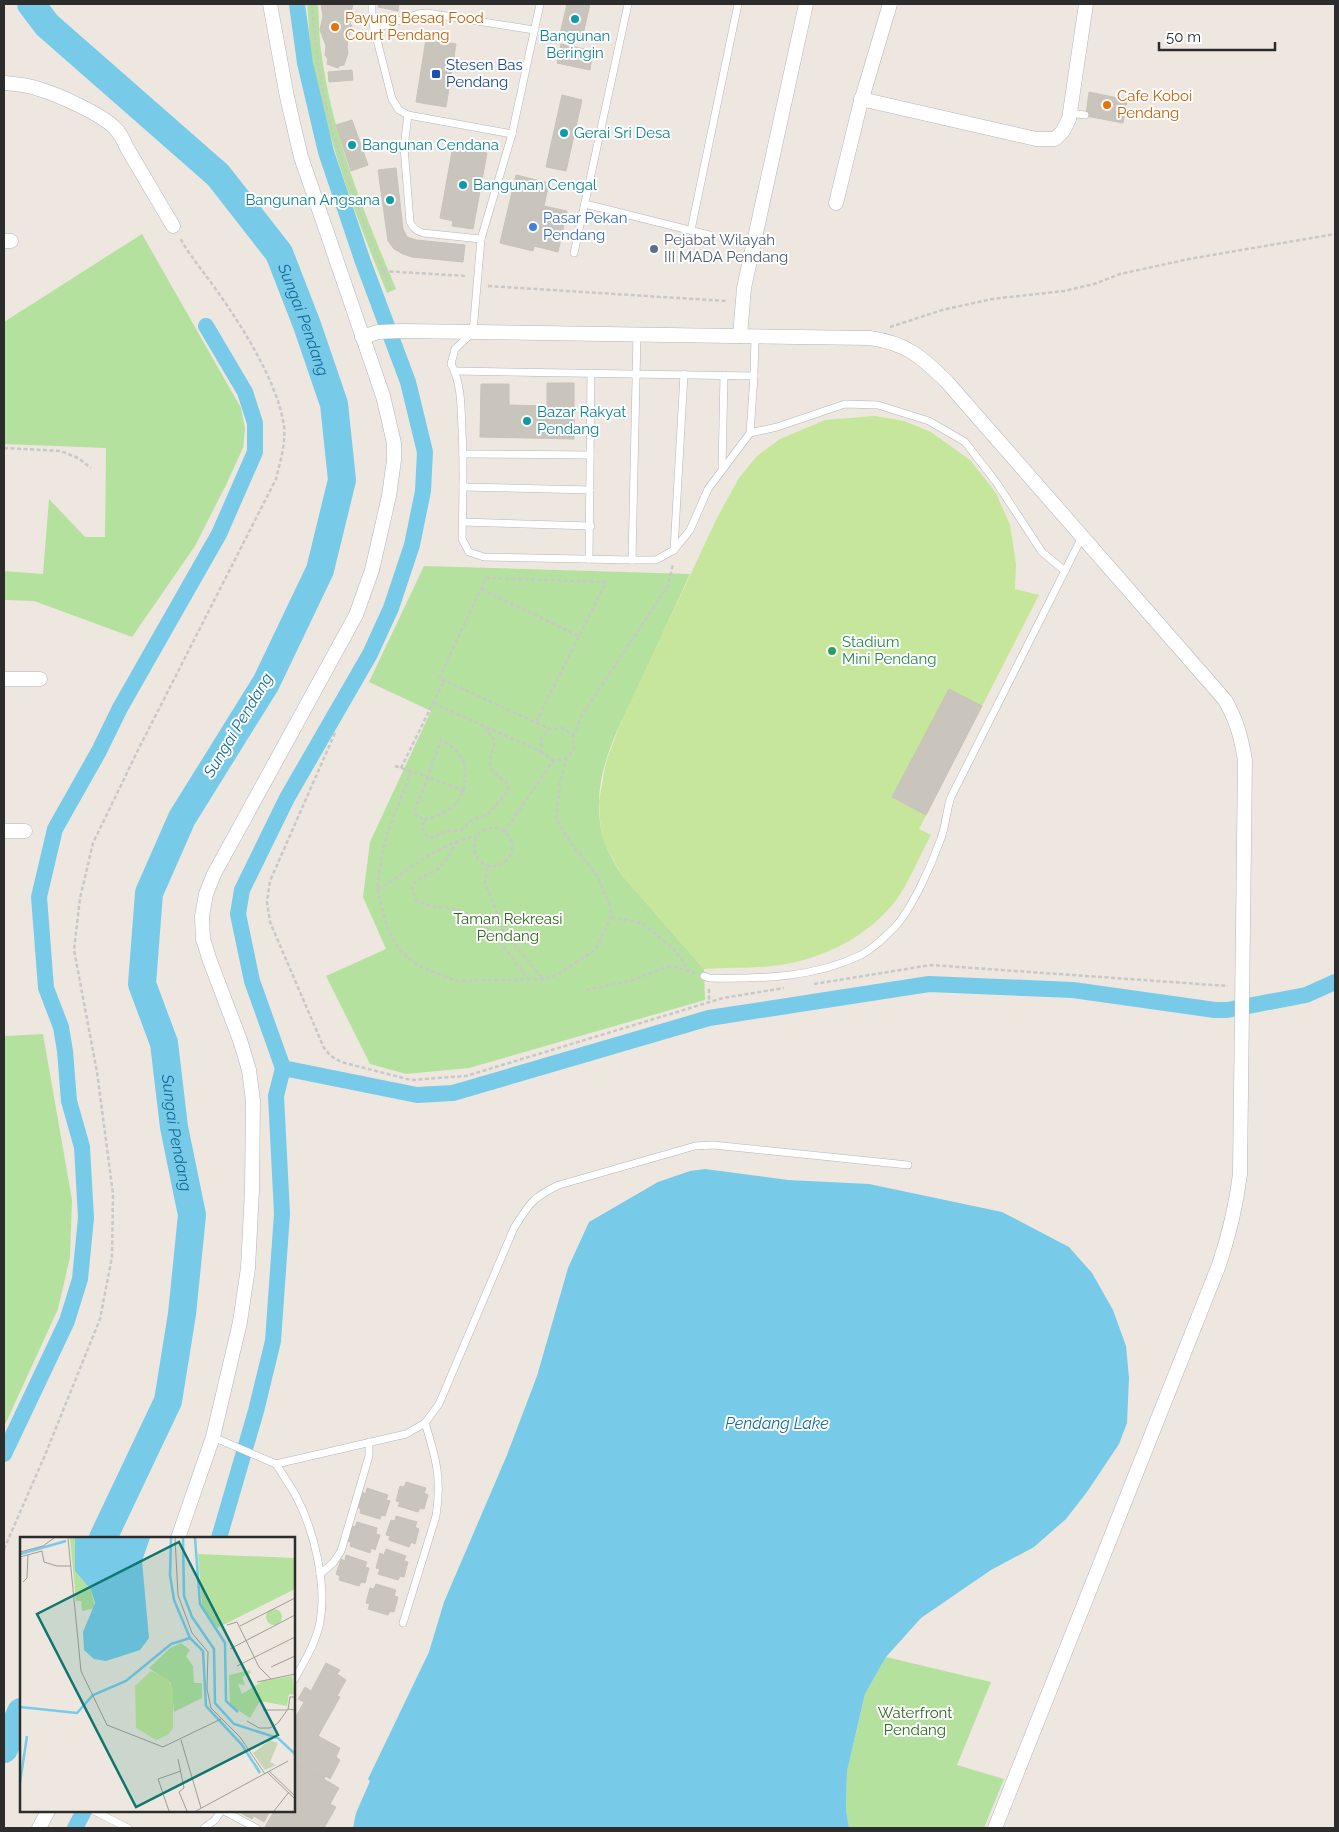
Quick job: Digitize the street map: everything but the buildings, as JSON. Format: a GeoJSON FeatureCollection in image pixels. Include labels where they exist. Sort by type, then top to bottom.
{"type":"FeatureCollection","features":[{"type":"Feature","properties":{"kind":"street"},"geometry":{"type":"LineString","coordinates":[[178,1537],[213,1437],[240,1322],[248,1268],[252,1190],[253,1100],[249,1070],[203,939],[202,916],[206,894],[214,874],[356,615],[372,570],[389,496],[394,460],[394,442],[383,396],[301,157],[287,97],[270,4]]}},
{"type":"Feature","properties":{"kind":"street"},"geometry":{"type":"LineString","coordinates":[[740,336],[744,288],[806,4]]}},
{"type":"Feature","properties":{"kind":"street"},"geometry":{"type":"LineString","coordinates":[[836,203],[861,99],[890,4]]}},
{"type":"Feature","properties":{"kind":"street"},"geometry":{"type":"LineString","coordinates":[[861,99],[1036,139],[1055,139],[1063,131],[1070,113],[1086,4]]}},
{"type":"Feature","properties":{"kind":"street"},"geometry":{"type":"LineString","coordinates":[[4,83],[28,86],[48,93],[94,114],[115,128],[173,226]]}},
{"type":"Feature","properties":{"kind":"street"},"geometry":{"type":"LineString","coordinates":[[362,336],[378,332],[402,331],[870,338],[888,340],[903,346],[917,353],[929,363],[952,388],[1225,700],[1234,716],[1241,733],[1245,760],[1240,1174],[1236,1208],[1219,1265],[995,1828]]}},
{"type":"Feature","properties":{"kind":"street"},"geometry":{"type":"LineString","coordinates":[[4,679],[40,679]]}},
{"type":"Feature","properties":{"kind":"street"},"geometry":{"type":"LineString","coordinates":[[4,831],[25,831]]}},
{"type":"Feature","properties":{"kind":"street"},"geometry":{"type":"LineString","coordinates":[[40,1828],[48,1812]]}},
{"type":"Feature","properties":{"kind":"lane"},"geometry":{"type":"LineString","coordinates":[[372,4],[374,29],[392,99],[399,110],[408,115],[512,134]]}},
{"type":"Feature","properties":{"kind":"lane"},"geometry":{"type":"LineString","coordinates":[[540,4],[512,134],[481,239],[473,332],[455,349],[450,364],[455,371],[460,395],[463,454],[462,539],[469,552],[484,557],[656,560],[674,550],[690,530],[708,489],[750,433],[755,336]]}},
{"type":"Feature","properties":{"kind":"lane"},"geometry":{"type":"LineString","coordinates":[[574,253],[628,4]]}},
{"type":"Feature","properties":{"kind":"lane"},"geometry":{"type":"LineString","coordinates":[[691,230],[738,4]]}},
{"type":"Feature","properties":{"kind":"lane"},"geometry":{"type":"LineString","coordinates":[[374,29],[418,14],[427,13],[534,30]]}},
{"type":"Feature","properties":{"kind":"lane"},"geometry":{"type":"LineString","coordinates":[[1070,113],[1085,115]]}},
{"type":"Feature","properties":{"kind":"lane"},"geometry":{"type":"LineString","coordinates":[[408,115],[404,147],[410,222],[412,226],[415,230],[423,233],[481,239]]}},
{"type":"Feature","properties":{"kind":"lane"},"geometry":{"type":"LineString","coordinates":[[585,204],[709,235]]}},
{"type":"Feature","properties":{"kind":"lane"},"geometry":{"type":"LineString","coordinates":[[632,560],[637,335]]}},
{"type":"Feature","properties":{"kind":"lane"},"geometry":{"type":"LineString","coordinates":[[455,371],[754,376]]}},
{"type":"Feature","properties":{"kind":"lane"},"geometry":{"type":"LineString","coordinates":[[589,559],[591,373]]}},
{"type":"Feature","properties":{"kind":"lane"},"geometry":{"type":"LineString","coordinates":[[674,550],[684,374]]}},
{"type":"Feature","properties":{"kind":"lane"},"geometry":{"type":"LineString","coordinates":[[722,469],[724,375]]}},
{"type":"Feature","properties":{"kind":"lane"},"geometry":{"type":"LineString","coordinates":[[750,433],[777,427],[845,404],[878,405],[930,420],[965,442],[996,482],[1042,552],[1065,571]]}},
{"type":"Feature","properties":{"kind":"lane"},"geometry":{"type":"LineString","coordinates":[[463,454],[590,455]]}},
{"type":"Feature","properties":{"kind":"lane"},"geometry":{"type":"LineString","coordinates":[[463,486],[590,490]]}},
{"type":"Feature","properties":{"kind":"lane"},"geometry":{"type":"LineString","coordinates":[[462,522],[590,526]]}},
{"type":"Feature","properties":{"kind":"lane"},"geometry":{"type":"LineString","coordinates":[[704,976],[709,978],[753,979],[793,976],[828,968],[863,954],[895,927],[917,893],[940,840],[951,797],[1082,536]]}},
{"type":"Feature","properties":{"kind":"lane"},"geometry":{"type":"LineString","coordinates":[[276,1464],[406,1434],[425,1423],[439,1404],[514,1228],[529,1204],[542,1193],[559,1185],[686,1149],[713,1145],[908,1165]]}},
{"type":"Feature","properties":{"kind":"lane"},"geometry":{"type":"LineString","coordinates":[[403,1623],[436,1516],[438,1499],[439,1479],[436,1460],[425,1423]]}},
{"type":"Feature","properties":{"kind":"lane"},"geometry":{"type":"LineString","coordinates":[[213,1437],[276,1464],[296,1496],[307,1524],[320,1574],[322,1598],[320,1622],[312,1649],[295,1678]]}},
{"type":"Feature","properties":{"kind":"lane"},"geometry":{"type":"LineString","coordinates":[[320,1574],[333,1563],[341,1551],[369,1456],[369,1442]]}},
{"type":"Feature","properties":{"kind":"lane"},"geometry":{"type":"LineString","coordinates":[[96,1812],[128,1828]]}},
{"type":"Feature","properties":{"kind":"lane"},"geometry":{"type":"LineString","coordinates":[[204,1828],[215,1820],[221,1812]]}},
{"type":"Feature","properties":{"kind":"lane"},"geometry":{"type":"LineString","coordinates":[[224,1812],[256,1828]]}},
{"type":"Feature","properties":{"kind":"path"},"geometry":{"type":"LineString","coordinates":[[312,4],[316,56],[332,128],[391,291]]}},
{"type":"Feature","properties":{"kind":"path"},"geometry":{"type":"LineString","coordinates":[[4,1549],[45,1455],[100,1319],[112,1257],[113,1194],[97,1072],[74,950],[80,898],[92,843],[276,479],[283,451],[284,427],[278,403],[259,359],[222,299],[187,252],[173,226]]}},
{"type":"Feature","properties":{"kind":"path"},"geometry":{"type":"LineString","coordinates":[[870,338],[888,328],[950,308],[992,299],[1064,291],[1094,284],[1120,274],[1189,259],[1335,234]]}},
{"type":"Feature","properties":{"kind":"path"},"geometry":{"type":"LineString","coordinates":[[383,271],[477,281],[726,301]]}},
{"type":"Feature","properties":{"kind":"path"},"geometry":{"type":"LineString","coordinates":[[4,448],[61,451],[78,458],[91,468]]}},
{"type":"Feature","properties":{"kind":"path"},"geometry":{"type":"LineString","coordinates":[[411,771],[387,834],[377,888],[387,927],[399,950],[418,965],[456,981],[543,979],[557,975],[596,950],[611,917],[610,906],[597,875],[570,842],[556,818],[560,782],[566,760],[574,749],[573,736],[583,713],[668,586],[673,569],[674,550]]}},
{"type":"Feature","properties":{"kind":"path"},"geometry":{"type":"LineString","coordinates":[[536,722],[606,582],[486,578],[439,678],[550,729],[563,728],[573,736]]}},
{"type":"Feature","properties":{"kind":"path"},"geometry":{"type":"LineString","coordinates":[[481,589],[579,636]]}},
{"type":"Feature","properties":{"kind":"path"},"geometry":{"type":"LineString","coordinates":[[401,768],[444,681]]}},
{"type":"Feature","properties":{"kind":"path"},"geometry":{"type":"LineString","coordinates":[[433,703],[542,752],[553,760],[566,760]]}},
{"type":"Feature","properties":{"kind":"path"},"geometry":{"type":"LineString","coordinates":[[423,820],[423,831],[428,838],[436,837],[445,831],[462,830],[470,821],[488,814],[505,794],[509,784],[493,773],[488,762],[495,741],[486,728]]}},
{"type":"Feature","properties":{"kind":"path"},"geometry":{"type":"LineString","coordinates":[[542,752],[541,739],[550,729]]}},
{"type":"Feature","properties":{"kind":"path"},"geometry":{"type":"LineString","coordinates":[[335,733],[270,881],[267,902],[270,922],[324,1048],[336,1059],[411,1080],[466,1076],[723,998],[790,988]]}},
{"type":"Feature","properties":{"kind":"path"},"geometry":{"type":"LineString","coordinates":[[440,740],[453,747],[461,756],[464,766],[464,791],[448,810],[423,820],[414,812],[440,740]]}},
{"type":"Feature","properties":{"kind":"path"},"geometry":{"type":"LineString","coordinates":[[504,832],[553,760]]}},
{"type":"Feature","properties":{"kind":"path"},"geometry":{"type":"LineString","coordinates":[[396,766],[464,791]]}},
{"type":"Feature","properties":{"kind":"path"},"geometry":{"type":"LineString","coordinates":[[377,888],[386,885],[435,851],[457,841],[476,836],[486,828],[498,828],[509,835],[513,847],[510,859],[500,866],[487,867],[477,860],[473,848],[476,836]]}},
{"type":"Feature","properties":{"kind":"path"},"geometry":{"type":"LineString","coordinates":[[457,841],[449,856],[440,867],[416,881],[412,888],[415,898],[426,906],[458,910],[484,924],[528,980]]}},
{"type":"Feature","properties":{"kind":"path"},"geometry":{"type":"LineString","coordinates":[[487,867],[485,882],[504,932],[543,979]]}},
{"type":"Feature","properties":{"kind":"path"},"geometry":{"type":"LineString","coordinates":[[611,917],[642,923],[674,948],[690,971]]}},
{"type":"Feature","properties":{"kind":"path"},"geometry":{"type":"LineString","coordinates":[[808,984],[932,965],[1242,990]]}},
{"type":"Feature","properties":{"kind":"path"},"geometry":{"type":"LineString","coordinates":[[586,990],[633,980],[666,967],[680,966],[704,976]]}},
{"type":"Feature","properties":{"kind":"green space"},"geometry":{"type":"Polygon","coordinates":[[[307,4],[318,4],[321,51],[334,117],[362,204],[396,289],[387,293],[353,206],[325,117],[312,57],[307,4]]]}},
{"type":"Feature","properties":{"kind":"green space"},"geometry":{"type":"Polygon","coordinates":[[[142,234],[241,408],[245,429],[243,448],[195,546],[132,637],[34,601],[4,600],[4,571],[43,574],[49,499],[85,537],[105,537],[106,448],[4,444],[4,322],[142,234]]]}},
{"type":"Feature","properties":{"kind":"green space","name":"Stadium Mini Pendang"},"geometry":{"type":"Polygon","coordinates":[[[875,416],[904,421],[931,432],[970,460],[996,493],[1010,525],[1016,564],[1015,589],[1039,595],[919,829],[931,835],[910,877],[897,899],[886,912],[860,934],[829,951],[813,957],[797,962],[771,966],[704,969],[621,874],[603,841],[599,801],[606,762],[621,722],[718,516],[739,478],[757,456],[780,439],[825,420],[875,416]]]}},
{"type":"Feature","properties":{"kind":"green space","name":"Taman Rekreasi Pendang"},"geometry":{"type":"Polygon","coordinates":[[[424,566],[690,574],[607,757],[600,787],[599,813],[604,840],[621,874],[704,969],[705,1000],[469,1068],[406,1074],[370,1064],[326,976],[386,949],[363,897],[370,842],[431,711],[369,682],[424,566]]]}},
{"type":"Feature","properties":{"kind":"green space"},"geometry":{"type":"Polygon","coordinates":[[[43,1034],[72,1200],[70,1257],[58,1309],[4,1427],[4,1036],[43,1034]]]}},
{"type":"Feature","properties":{"kind":"green space","name":"Waterfront Pendang"},"geometry":{"type":"Polygon","coordinates":[[[886,1657],[991,1682],[957,1765],[1004,1779],[984,1828],[849,1828],[846,1810],[847,1771],[865,1694],[886,1657]]]}},
{"type":"Feature","properties":{"kind":"water","name":"Pendang Lake"},"geometry":{"type":"Polygon","coordinates":[[[705,1169],[788,1180],[869,1184],[1002,1212],[1069,1247],[1092,1273],[1113,1310],[1126,1346],[1129,1378],[1127,1423],[1119,1444],[1087,1492],[1066,1519],[1034,1547],[991,1570],[921,1618],[886,1657],[865,1694],[847,1771],[846,1810],[849,1828],[353,1828],[356,1813],[370,1781],[368,1779],[429,1652],[444,1602],[507,1455],[537,1376],[568,1268],[589,1222],[658,1182],[690,1171],[705,1169]]]}},
{"type":"Feature","properties":{"kind":"waterway","name":"Sungai Pendang"},"geometry":{"type":"LineString","coordinates":[[31,4],[47,25],[218,175],[279,253],[307,325],[334,404],[342,480],[320,570],[266,683],[182,818],[149,893],[142,984],[164,1043],[174,1127],[192,1215],[182,1314],[168,1401],[103,1537]]}},
{"type":"Feature","properties":{"kind":"waterway"},"geometry":{"type":"LineString","coordinates":[[219,1537],[256,1411],[273,1341],[282,1214],[276,1096],[283,1068],[252,981],[238,914],[242,890],[287,798],[370,654],[391,608],[412,545],[423,491],[425,452],[408,382],[363,262],[326,152],[305,63],[297,4]]}},
{"type":"Feature","properties":{"kind":"waterway"},"geometry":{"type":"LineString","coordinates":[[4,1454],[67,1321],[80,1279],[86,1218],[82,1147],[69,1101],[61,1027],[46,988],[39,897],[55,829],[99,751],[120,708],[219,534],[255,452],[255,423],[245,392],[206,326]]}},
{"type":"Feature","properties":{"kind":"waterway"},"geometry":{"type":"LineString","coordinates":[[283,1068],[417,1095],[453,1093],[709,1018],[929,984],[1073,990],[1215,1010],[1227,1010],[1306,995],[1335,982]]}},
{"type":"Feature","properties":{"kind":"waterway","name":"Sungai Pendang"},"geometry":{"type":"LineString","coordinates":[[4,1749],[20,1714]]}},
{"type":"Feature","properties":{"kind":"waterway"},"geometry":{"type":"LineString","coordinates":[[75,1828],[83,1812]]}},
{"type":"Feature","properties":{"kind":"place","name":"Bangunan Beringin"},"geometry":{"type":"Point","coordinates":[575,19]}},
{"type":"Feature","properties":{"kind":"place","name":"Payung Besaq Food Court Pendang"},"geometry":{"type":"Point","coordinates":[335,27]}},
{"type":"Feature","properties":{"kind":"place","name":"Stesen Bas Pendang"},"geometry":{"type":"Point","coordinates":[436,74]}},
{"type":"Feature","properties":{"kind":"place","name":"Cafe Koboi Pendang"},"geometry":{"type":"Point","coordinates":[1107,105]}},
{"type":"Feature","properties":{"kind":"place","name":"Gerai Sri Desa"},"geometry":{"type":"Point","coordinates":[564,133]}},
{"type":"Feature","properties":{"kind":"place","name":"Bangunan Cendana"},"geometry":{"type":"Point","coordinates":[352,145]}},
{"type":"Feature","properties":{"kind":"place","name":"Bangunan Cengal"},"geometry":{"type":"Point","coordinates":[463,185]}},
{"type":"Feature","properties":{"kind":"place","name":"Bangunan Angsana"},"geometry":{"type":"Point","coordinates":[390,200]}},
{"type":"Feature","properties":{"kind":"place","name":"Pasar Pekan Pendang"},"geometry":{"type":"Point","coordinates":[533,227]}},
{"type":"Feature","properties":{"kind":"place","name":"Pejabat Wilayah III MADA Pendang"},"geometry":{"type":"Point","coordinates":[654,249]}},
{"type":"Feature","properties":{"kind":"place","name":"Bazar Rakyat Pendang"},"geometry":{"type":"Point","coordinates":[527,421]}},
{"type":"Feature","properties":{"kind":"place","name":"Stadium Mini Pendang"},"geometry":{"type":"Point","coordinates":[832,651]}}]}
